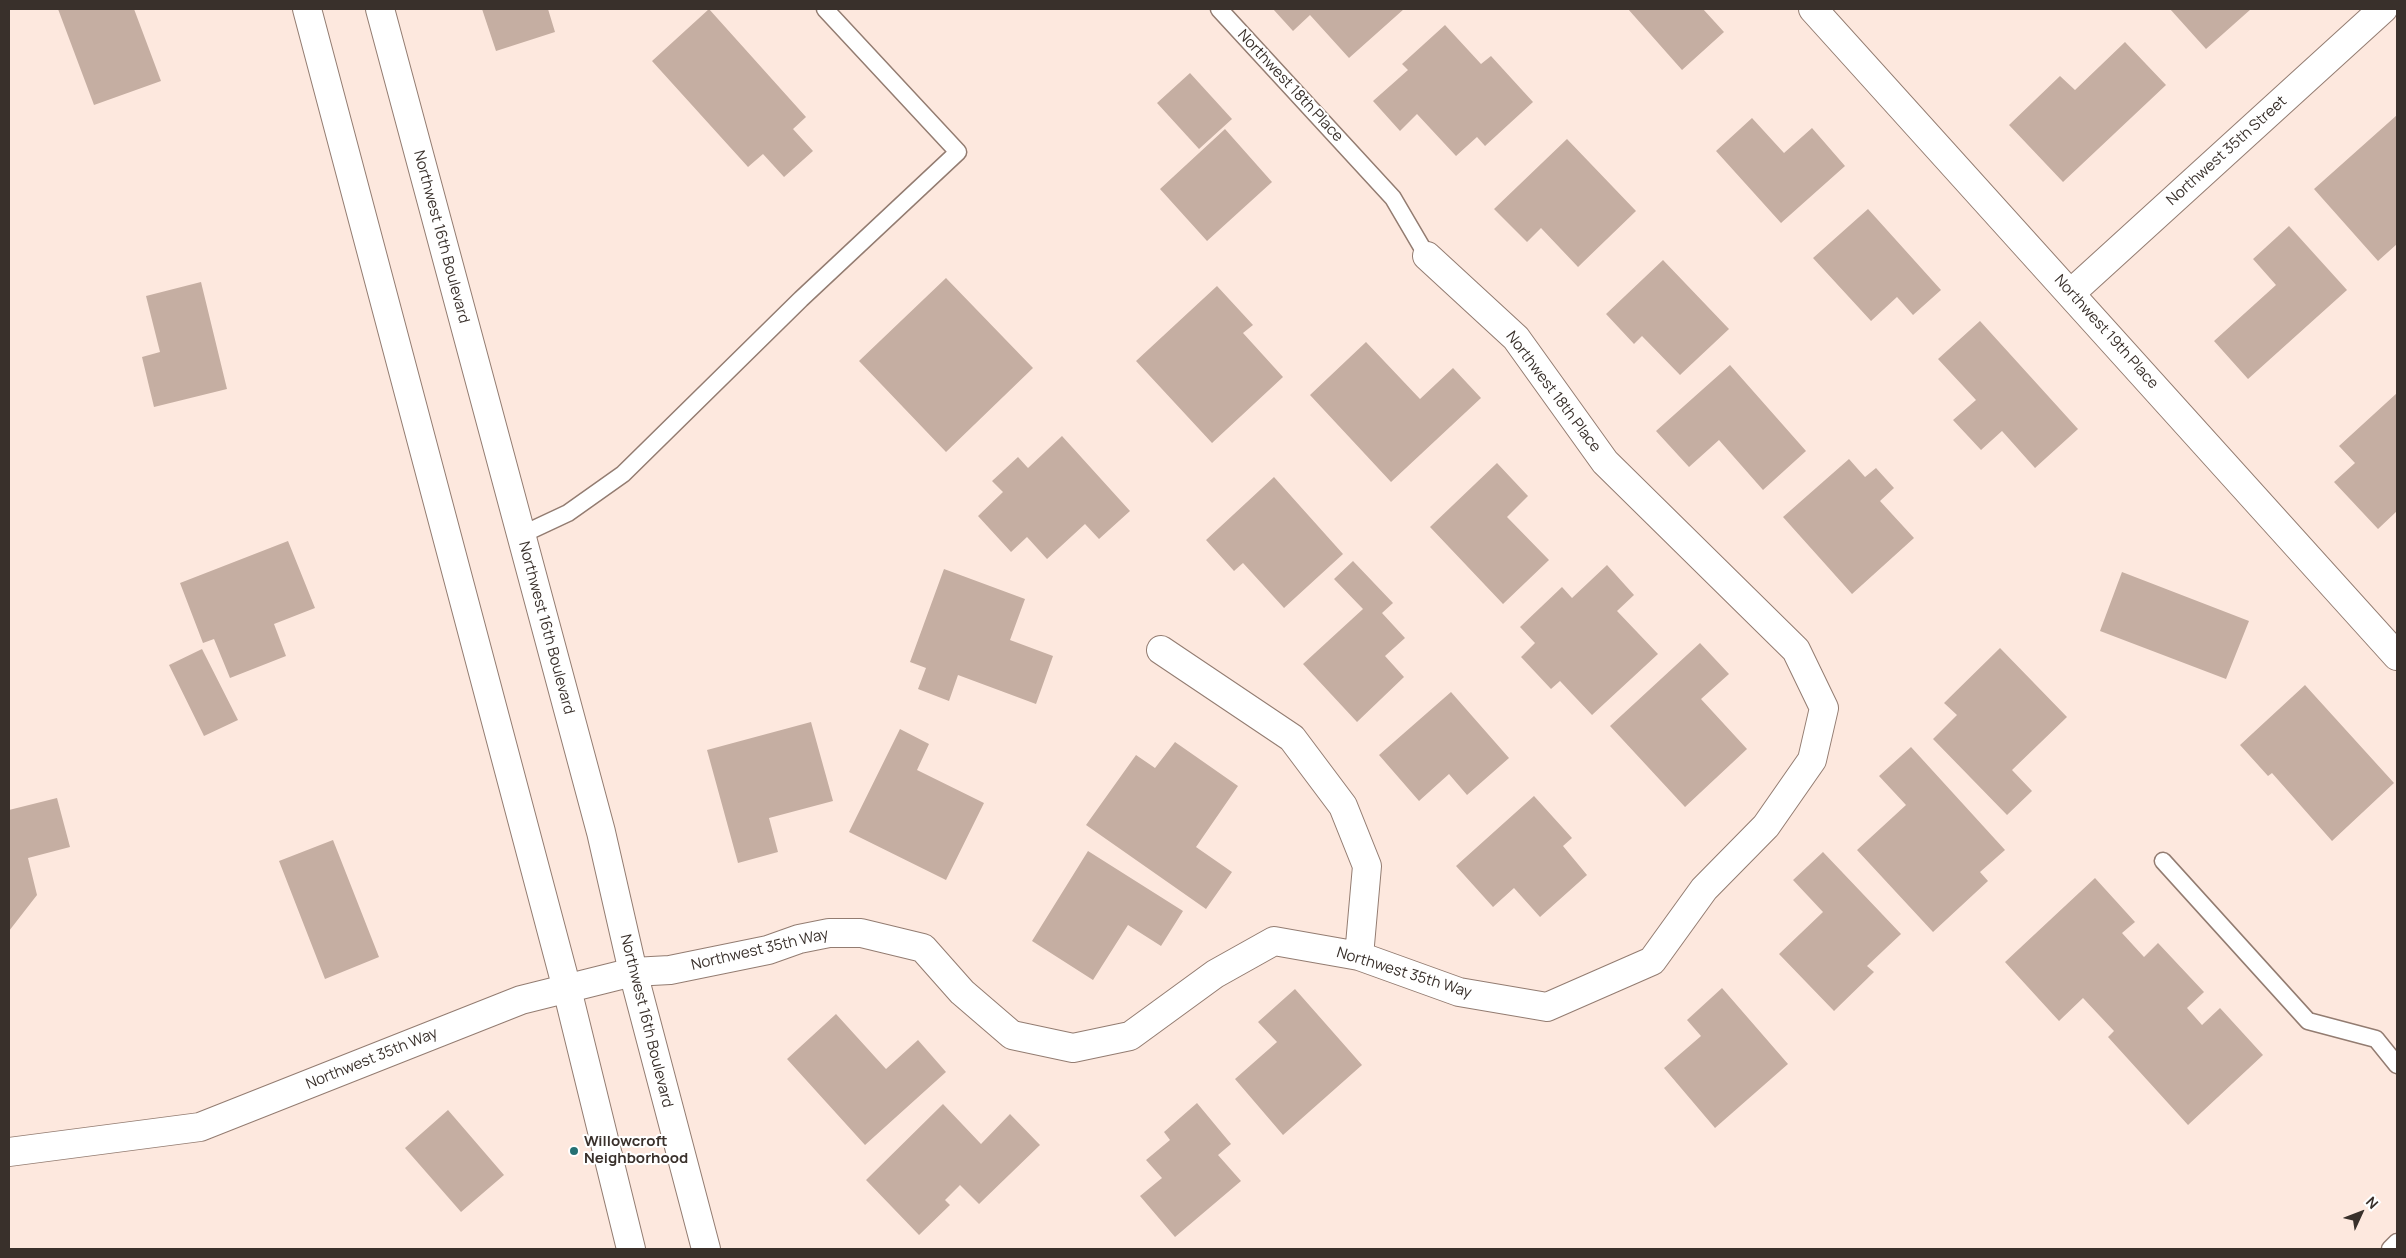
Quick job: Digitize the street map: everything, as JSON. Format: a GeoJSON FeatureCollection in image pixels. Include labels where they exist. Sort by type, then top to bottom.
{"type":"FeatureCollection","features":[{"type":"Feature","properties":{"kind":"street"},"geometry":{"type":"LineString","coordinates":[[307,9],[567,990],[631,1249]]}},
{"type":"Feature","properties":{"kind":"street","name":"Northwest 16th Boulevard"},"geometry":{"type":"LineString","coordinates":[[380,9],[601,832],[633,972],[706,1249]]}},
{"type":"Feature","properties":{"kind":"street","name":"Northwest 19th Place"},"geometry":{"type":"LineString","coordinates":[[1813,9],[2395,648]]}},
{"type":"Feature","properties":{"kind":"street","name":"Northwest 35th Street"},"geometry":{"type":"LineString","coordinates":[[2071,293],[2383,9]]}},
{"type":"Feature","properties":{"kind":"street","name":"Northwest 18th Place"},"geometry":{"type":"LineString","coordinates":[[1427,256],[1516,338],[1605,462],[1796,650],[1824,708]]}},
{"type":"Feature","properties":{"kind":"street"},"geometry":{"type":"LineString","coordinates":[[1161,650],[1292,738],[1343,806],[1367,866],[1360,956]]}},
{"type":"Feature","properties":{"kind":"street","name":"Northwest 35th Way"},"geometry":{"type":"LineString","coordinates":[[9,1152],[200,1128],[521,1000],[633,972],[670,970],[768,950],[799,939],[821,934],[861,932],[923,948],[962,992],[1012,1035],[1073,1048],[1130,1036],[1216,974],[1274,941],[1360,956],[1459,992],[1547,1007],[1652,961],[1704,889],[1766,826],[1812,760],[1824,708]]}},
{"type":"Feature","properties":{"kind":"lane"},"geometry":{"type":"LineString","coordinates":[[521,535],[568,513],[623,474],[801,299],[958,152],[825,9]]}},
{"type":"Feature","properties":{"kind":"lane","name":"Northwest 18th Place"},"geometry":{"type":"LineString","coordinates":[[1219,9],[1393,198],[1427,256]]}},
{"type":"Feature","properties":{"kind":"lane"},"geometry":{"type":"LineString","coordinates":[[2163,861],[2308,1021],[2376,1039],[2397,1065]]}},
{"type":"Feature","properties":{"kind":"lane"},"geometry":{"type":"LineString","coordinates":[[2390,1249],[2397,1242]]}},
{"type":"Feature","properties":{"kind":"building"},"geometry":{"type":"Polygon","coordinates":[[[58,9],[134,9],[161,81],[94,105],[58,9]]]}},
{"type":"Feature","properties":{"kind":"building"},"geometry":{"type":"Polygon","coordinates":[[[482,9],[548,9],[555,32],[496,51],[482,9]]]}},
{"type":"Feature","properties":{"kind":"building"},"geometry":{"type":"Polygon","coordinates":[[[709,9],[806,117],[793,129],[813,151],[784,177],[763,154],[748,167],[652,61],[709,9]]]}},
{"type":"Feature","properties":{"kind":"building"},"geometry":{"type":"Polygon","coordinates":[[[1273,9],[1404,9],[1349,58],[1310,15],[1293,31],[1273,9]]]}},
{"type":"Feature","properties":{"kind":"building"},"geometry":{"type":"Polygon","coordinates":[[[1628,9],[1703,9],[1724,32],[1682,70],[1628,9]]]}},
{"type":"Feature","properties":{"kind":"building"},"geometry":{"type":"Polygon","coordinates":[[[2170,9],[2251,9],[2206,49],[2170,9]]]}},
{"type":"Feature","properties":{"kind":"building"},"geometry":{"type":"Polygon","coordinates":[[[1445,25],[1481,64],[1491,56],[1533,102],[1485,146],[1477,137],[1456,156],[1417,114],[1400,131],[1373,101],[1408,70],[1402,64],[1445,25]]]}},
{"type":"Feature","properties":{"kind":"building"},"geometry":{"type":"Polygon","coordinates":[[[2125,42],[2166,85],[2063,182],[2009,125],[2060,76],[2075,90],[2125,42]]]}},
{"type":"Feature","properties":{"kind":"building"},"geometry":{"type":"Polygon","coordinates":[[[1190,73],[1232,119],[1199,149],[1157,103],[1190,73]]]}},
{"type":"Feature","properties":{"kind":"building"},"geometry":{"type":"Polygon","coordinates":[[[2397,115],[2397,244],[2378,261],[2314,189],[2397,115]]]}},
{"type":"Feature","properties":{"kind":"building"},"geometry":{"type":"Polygon","coordinates":[[[1752,118],[1784,153],[1812,128],[1845,166],[1781,223],[1716,151],[1752,118]]]}},
{"type":"Feature","properties":{"kind":"building"},"geometry":{"type":"Polygon","coordinates":[[[1225,129],[1272,182],[1207,241],[1160,189],[1225,129]]]}},
{"type":"Feature","properties":{"kind":"building"},"geometry":{"type":"Polygon","coordinates":[[[1567,139],[1636,211],[1578,267],[1541,228],[1527,242],[1494,209],[1567,139]]]}},
{"type":"Feature","properties":{"kind":"building"},"geometry":{"type":"Polygon","coordinates":[[[1868,209],[1941,290],[1913,315],[1897,297],[1871,321],[1813,258],[1868,209]]]}},
{"type":"Feature","properties":{"kind":"building"},"geometry":{"type":"Polygon","coordinates":[[[2289,226],[2347,290],[2248,379],[2214,341],[2276,285],[2253,259],[2289,226]]]}},
{"type":"Feature","properties":{"kind":"building"},"geometry":{"type":"Polygon","coordinates":[[[1663,260],[1729,329],[1680,375],[1642,336],[1634,344],[1606,314],[1663,260]]]}},
{"type":"Feature","properties":{"kind":"building"},"geometry":{"type":"Polygon","coordinates":[[[946,278],[1033,368],[946,452],[859,361],[946,278]]]}},
{"type":"Feature","properties":{"kind":"building"},"geometry":{"type":"Polygon","coordinates":[[[201,282],[227,389],[154,407],[142,357],[160,352],[146,296],[201,282]]]}},
{"type":"Feature","properties":{"kind":"building"},"geometry":{"type":"Polygon","coordinates":[[[1217,286],[1253,325],[1243,333],[1283,377],[1212,443],[1136,361],[1217,286]]]}},
{"type":"Feature","properties":{"kind":"building"},"geometry":{"type":"Polygon","coordinates":[[[1980,321],[2078,429],[2035,468],[2002,431],[1981,450],[1953,420],[1976,400],[1938,359],[1980,321]]]}},
{"type":"Feature","properties":{"kind":"building"},"geometry":{"type":"Polygon","coordinates":[[[1366,342],[1420,399],[1453,368],[1481,398],[1391,482],[1310,395],[1366,342]]]}},
{"type":"Feature","properties":{"kind":"building"},"geometry":{"type":"Polygon","coordinates":[[[1730,365],[1806,451],[1763,490],[1719,440],[1689,467],[1656,431],[1730,365]]]}},
{"type":"Feature","properties":{"kind":"building"},"geometry":{"type":"Polygon","coordinates":[[[2397,393],[2397,511],[2378,529],[2334,482],[2355,463],[2339,446],[2397,393]]]}},
{"type":"Feature","properties":{"kind":"building"},"geometry":{"type":"Polygon","coordinates":[[[1062,436],[1130,511],[1099,539],[1085,524],[1047,559],[1027,537],[1011,552],[978,516],[1003,492],[992,481],[1018,457],[1028,468],[1062,436]]]}},
{"type":"Feature","properties":{"kind":"building"},"geometry":{"type":"Polygon","coordinates":[[[1849,459],[1865,477],[1876,468],[1894,488],[1880,501],[1914,538],[1852,594],[1783,517],[1849,459]]]}},
{"type":"Feature","properties":{"kind":"building"},"geometry":{"type":"Polygon","coordinates":[[[1497,463],[1528,496],[1507,517],[1549,560],[1503,604],[1430,527],[1497,463]]]}},
{"type":"Feature","properties":{"kind":"building"},"geometry":{"type":"Polygon","coordinates":[[[1274,477],[1343,554],[1284,608],[1243,563],[1234,571],[1206,540],[1274,477]]]}},
{"type":"Feature","properties":{"kind":"building"},"geometry":{"type":"Polygon","coordinates":[[[288,541],[315,608],[274,624],[286,656],[230,678],[214,639],[203,643],[180,583],[288,541]]]}},
{"type":"Feature","properties":{"kind":"building"},"geometry":{"type":"Polygon","coordinates":[[[1353,561],[1393,603],[1382,613],[1405,638],[1385,656],[1404,677],[1357,722],[1303,664],[1363,609],[1334,579],[1353,561]]]}},
{"type":"Feature","properties":{"kind":"building"},"geometry":{"type":"Polygon","coordinates":[[[1607,565],[1634,595],[1617,611],[1658,654],[1592,715],[1560,681],[1551,689],[1521,657],[1535,643],[1520,627],[1562,587],[1572,598],[1607,565]]]}},
{"type":"Feature","properties":{"kind":"building"},"geometry":{"type":"Polygon","coordinates":[[[944,569],[1025,599],[1010,640],[1053,656],[1036,704],[958,675],[949,701],[918,689],[926,668],[910,662],[944,569]]]}},
{"type":"Feature","properties":{"kind":"building"},"geometry":{"type":"Polygon","coordinates":[[[2122,572],[2249,621],[2226,679],[2100,631],[2122,572]]]}},
{"type":"Feature","properties":{"kind":"building"},"geometry":{"type":"Polygon","coordinates":[[[1700,643],[1729,674],[1701,699],[1747,749],[1685,807],[1610,726],[1700,643]]]}},
{"type":"Feature","properties":{"kind":"building"},"geometry":{"type":"Polygon","coordinates":[[[2000,648],[2067,717],[2012,770],[2032,791],[2007,815],[1933,739],[1957,715],[1944,703],[2000,648]]]}},
{"type":"Feature","properties":{"kind":"building"},"geometry":{"type":"Polygon","coordinates":[[[202,649],[238,720],[204,736],[169,665],[202,649]]]}},
{"type":"Feature","properties":{"kind":"building"},"geometry":{"type":"Polygon","coordinates":[[[2305,685],[2394,783],[2332,841],[2272,773],[2268,776],[2240,745],[2305,685]]]}},
{"type":"Feature","properties":{"kind":"building"},"geometry":{"type":"Polygon","coordinates":[[[1451,692],[1509,758],[1467,795],[1449,774],[1419,801],[1379,755],[1451,692]]]}},
{"type":"Feature","properties":{"kind":"building"},"geometry":{"type":"Polygon","coordinates":[[[811,722],[833,801],[769,818],[778,852],[738,863],[707,750],[811,722]]]}},
{"type":"Feature","properties":{"kind":"building"},"geometry":{"type":"Polygon","coordinates":[[[900,729],[929,744],[917,770],[984,803],[946,880],[849,832],[900,729]]]}},
{"type":"Feature","properties":{"kind":"building"},"geometry":{"type":"Polygon","coordinates":[[[1175,742],[1238,786],[1196,847],[1232,872],[1206,909],[1086,825],[1136,755],[1155,768],[1175,742]]]}},
{"type":"Feature","properties":{"kind":"building"},"geometry":{"type":"Polygon","coordinates":[[[1911,747],[2005,850],[1980,872],[1988,881],[1933,932],[1857,850],[1906,805],[1879,776],[1911,747]]]}},
{"type":"Feature","properties":{"kind":"building"},"geometry":{"type":"Polygon","coordinates":[[[1534,796],[1572,838],[1563,846],[1587,875],[1540,917],[1514,888],[1493,907],[1456,866],[1534,796]]]}},
{"type":"Feature","properties":{"kind":"building"},"geometry":{"type":"Polygon","coordinates":[[[57,798],[70,847],[28,858],[37,895],[9,931],[9,810],[57,798]]]}},
{"type":"Feature","properties":{"kind":"building"},"geometry":{"type":"Polygon","coordinates":[[[333,840],[379,957],[325,979],[279,861],[333,840]]]}},
{"type":"Feature","properties":{"kind":"building"},"geometry":{"type":"Polygon","coordinates":[[[1088,851],[1183,911],[1161,946],[1128,925],[1093,980],[1032,941],[1088,851]]]}},
{"type":"Feature","properties":{"kind":"building"},"geometry":{"type":"Polygon","coordinates":[[[1823,852],[1901,934],[1867,966],[1874,972],[1834,1011],[1779,954],[1823,912],[1793,880],[1823,852]]]}},
{"type":"Feature","properties":{"kind":"building"},"geometry":{"type":"Polygon","coordinates":[[[2095,878],[2135,922],[2122,933],[2144,957],[2158,943],[2204,992],[2187,1008],[2202,1025],[2220,1008],[2263,1055],[2188,1125],[2108,1037],[2114,1031],[2083,998],[2059,1021],[2005,962],[2095,878]]]}},
{"type":"Feature","properties":{"kind":"building"},"geometry":{"type":"Polygon","coordinates":[[[1722,988],[1788,1064],[1715,1128],[1664,1068],[1701,1036],[1687,1020],[1722,988]]]}},
{"type":"Feature","properties":{"kind":"building"},"geometry":{"type":"Polygon","coordinates":[[[1295,989],[1362,1065],[1283,1135],[1235,1079],[1277,1042],[1258,1022],[1295,989]]]}},
{"type":"Feature","properties":{"kind":"building"},"geometry":{"type":"Polygon","coordinates":[[[836,1014],[886,1069],[918,1040],[946,1072],[865,1145],[787,1059],[836,1014]]]}},
{"type":"Feature","properties":{"kind":"building"},"geometry":{"type":"Polygon","coordinates":[[[1197,1103],[1231,1144],[1218,1155],[1241,1181],[1175,1237],[1140,1196],[1162,1178],[1146,1160],[1170,1140],[1164,1132],[1197,1103]]]}},
{"type":"Feature","properties":{"kind":"building"},"geometry":{"type":"Polygon","coordinates":[[[943,1104],[981,1144],[1010,1114],[1040,1145],[979,1204],[960,1185],[945,1200],[950,1205],[919,1235],[866,1180],[943,1104]]]}},
{"type":"Feature","properties":{"kind":"building"},"geometry":{"type":"Polygon","coordinates":[[[448,1110],[504,1175],[461,1212],[405,1148],[448,1110]]]}},
{"type":"Feature","properties":{"kind":"place","name":"Willowcroft Neighborhood"},"geometry":{"type":"Point","coordinates":[574,1151]}}]}
